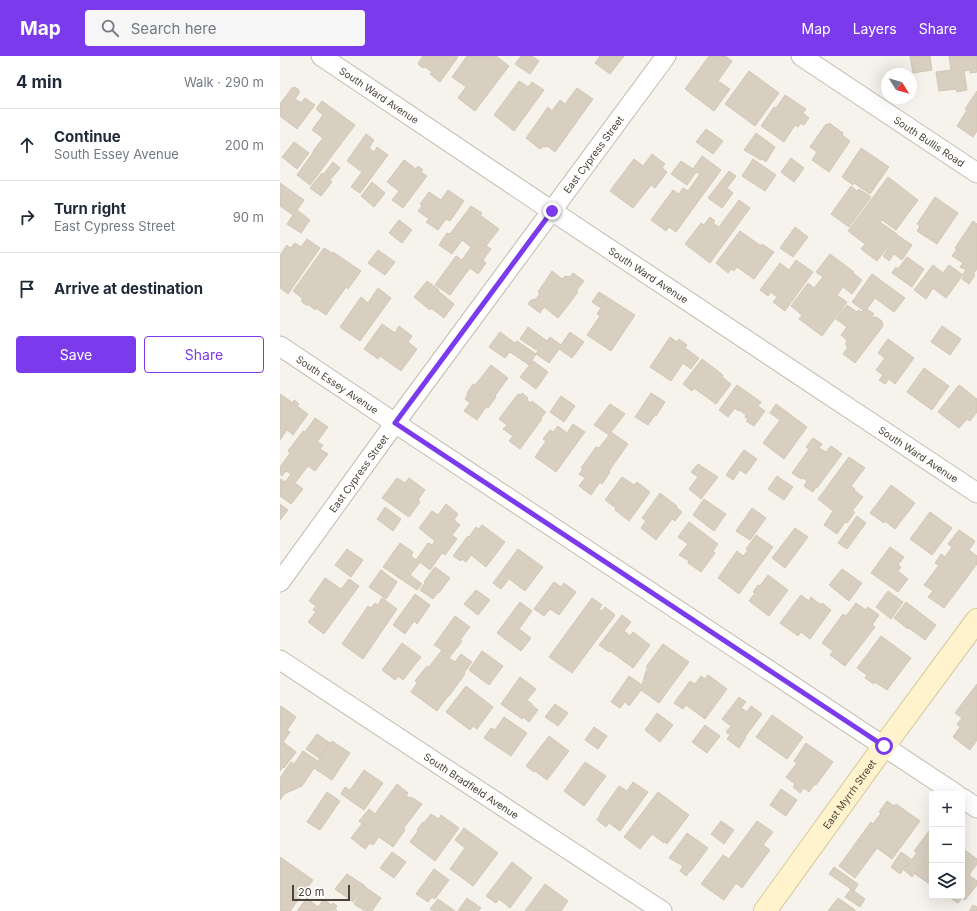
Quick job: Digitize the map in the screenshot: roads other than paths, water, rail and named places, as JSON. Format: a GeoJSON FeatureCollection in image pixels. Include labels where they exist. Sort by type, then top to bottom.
{"type":"FeatureCollection","features":[{"type":"Feature","properties":{"kind":"street","name":"South Ward Avenue"},"geometry":{"type":"LineString","coordinates":[[321,56],[977,493]]}},
{"type":"Feature","properties":{"kind":"street","name":"East Cypress Street"},"geometry":{"type":"LineString","coordinates":[[280,582],[395,423],[666,56]]}},
{"type":"Feature","properties":{"kind":"street","name":"South Bullis Road"},"geometry":{"type":"LineString","coordinates":[[801,56],[977,173]]}},
{"type":"Feature","properties":{"kind":"street","name":"South Essey Avenue"},"geometry":{"type":"LineString","coordinates":[[280,346],[952,791]]}},
{"type":"Feature","properties":{"kind":"street","name":"East Myrrh Street"},"geometry":{"type":"LineString","coordinates":[[765,911],[977,620]]}},
{"type":"Feature","properties":{"kind":"street","name":"South Bradfield Avenue"},"geometry":{"type":"LineString","coordinates":[[280,660],[662,911]]}},
{"type":"Feature","properties":{"kind":"street"},"geometry":{"type":"LineString","coordinates":[[965,800],[977,808]]}}]}
